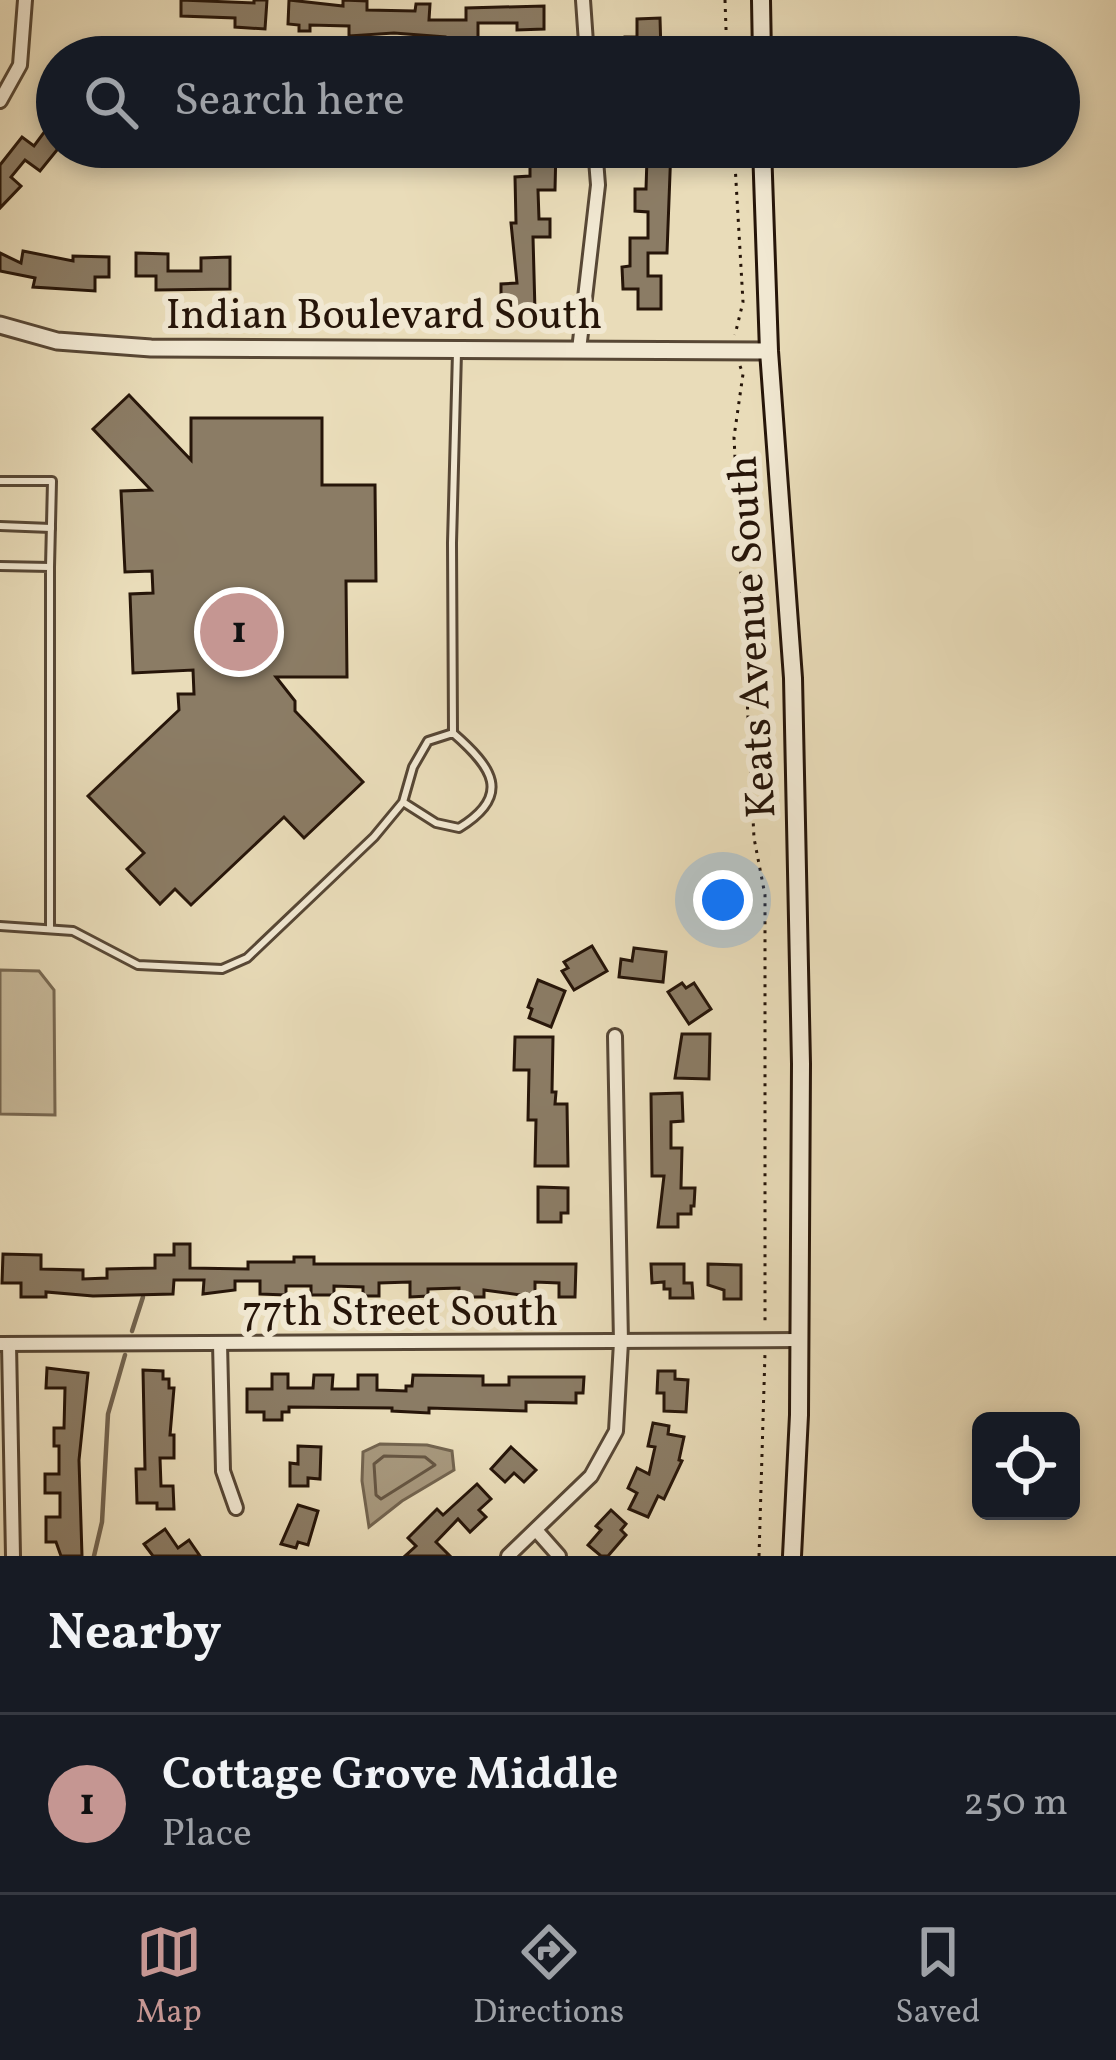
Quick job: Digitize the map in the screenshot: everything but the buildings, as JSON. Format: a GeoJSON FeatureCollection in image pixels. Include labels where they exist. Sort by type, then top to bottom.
{"type":"FeatureCollection","features":[{"type":"Feature","properties":{"kind":"main road"},"geometry":{"type":"LineString","coordinates":[[761,0],[762,36]]}},
{"type":"Feature","properties":{"kind":"main road","name":"Keats Avenue South"},"geometry":{"type":"LineString","coordinates":[[763,168],[770,352],[793,677],[801,1064],[793,1556]]}},
{"type":"Feature","properties":{"kind":"street"},"geometry":{"type":"LineString","coordinates":[[0,101],[20,65],[25,0]]}},
{"type":"Feature","properties":{"kind":"street"},"geometry":{"type":"LineString","coordinates":[[583,0],[586,36]]}},
{"type":"Feature","properties":{"kind":"street"},"geometry":{"type":"LineString","coordinates":[[579,350],[597,168]]}},
{"type":"Feature","properties":{"kind":"street","name":"Indian Boulevard South"},"geometry":{"type":"LineString","coordinates":[[0,326],[57,341],[151,348],[770,352]]}},
{"type":"Feature","properties":{"kind":"street"},"geometry":{"type":"LineString","coordinates":[[508,1556],[591,1477],[616,1431],[621,1342],[615,1036]]}},
{"type":"Feature","properties":{"kind":"street","name":"77th Street South"},"geometry":{"type":"LineString","coordinates":[[4,1344],[799,1340]]}},
{"type":"Feature","properties":{"kind":"street"},"geometry":{"type":"LineString","coordinates":[[220,1342],[223,1471],[236,1508]]}},
{"type":"Feature","properties":{"kind":"street"},"geometry":{"type":"LineString","coordinates":[[4,1344],[13,1556]]}},
{"type":"Feature","properties":{"kind":"street"},"geometry":{"type":"LineString","coordinates":[[536,1530],[559,1556]]}},
{"type":"Feature","properties":{"kind":"lane"},"geometry":{"type":"LineString","coordinates":[[404,802],[436,823],[459,828],[480,815],[490,801],[492,782],[487,767],[453,733],[457,350]]}},
{"type":"Feature","properties":{"kind":"lane"},"geometry":{"type":"LineString","coordinates":[[0,481],[52,482],[50,928]]}},
{"type":"Feature","properties":{"kind":"lane"},"geometry":{"type":"LineString","coordinates":[[0,526],[50,527]]}},
{"type":"Feature","properties":{"kind":"lane"},"geometry":{"type":"LineString","coordinates":[[0,566],[50,567]]}},
{"type":"Feature","properties":{"kind":"lane"},"geometry":{"type":"LineString","coordinates":[[0,926],[87,935],[138,965],[231,966],[247,958],[358,852],[404,802],[413,767],[428,741],[453,733]]}},
{"type":"Feature","properties":{"kind":"path"},"geometry":{"type":"LineString","coordinates":[[725,0],[726,36]]}},
{"type":"Feature","properties":{"kind":"path"},"geometry":{"type":"LineString","coordinates":[[735,168],[743,302],[733,351],[743,374],[734,437],[754,838],[765,895],[765,1340],[759,1556]]}},
{"type":"Feature","properties":{"kind":"shaded area"},"geometry":{"type":"Polygon","coordinates":[[[0,970],[39,971],[54,990],[55,1115],[0,1114],[0,970]]]}},
{"type":"Feature","properties":{"kind":"water"},"geometry":{"type":"Polygon","coordinates":[[[380,1444],[452,1451],[454,1470],[369,1527],[363,1452],[380,1444]]]}},
{"type":"Feature","properties":{"kind":"waterway"},"geometry":{"type":"LineString","coordinates":[[132,1331],[143,1297]]}},
{"type":"Feature","properties":{"kind":"waterway"},"geometry":{"type":"LineString","coordinates":[[94,1556],[102,1522],[108,1414],[125,1355]]}},
{"type":"Feature","properties":{"kind":"place","name":"Cottage Grove Middle"},"geometry":{"type":"Point","coordinates":[239,632]}}]}
